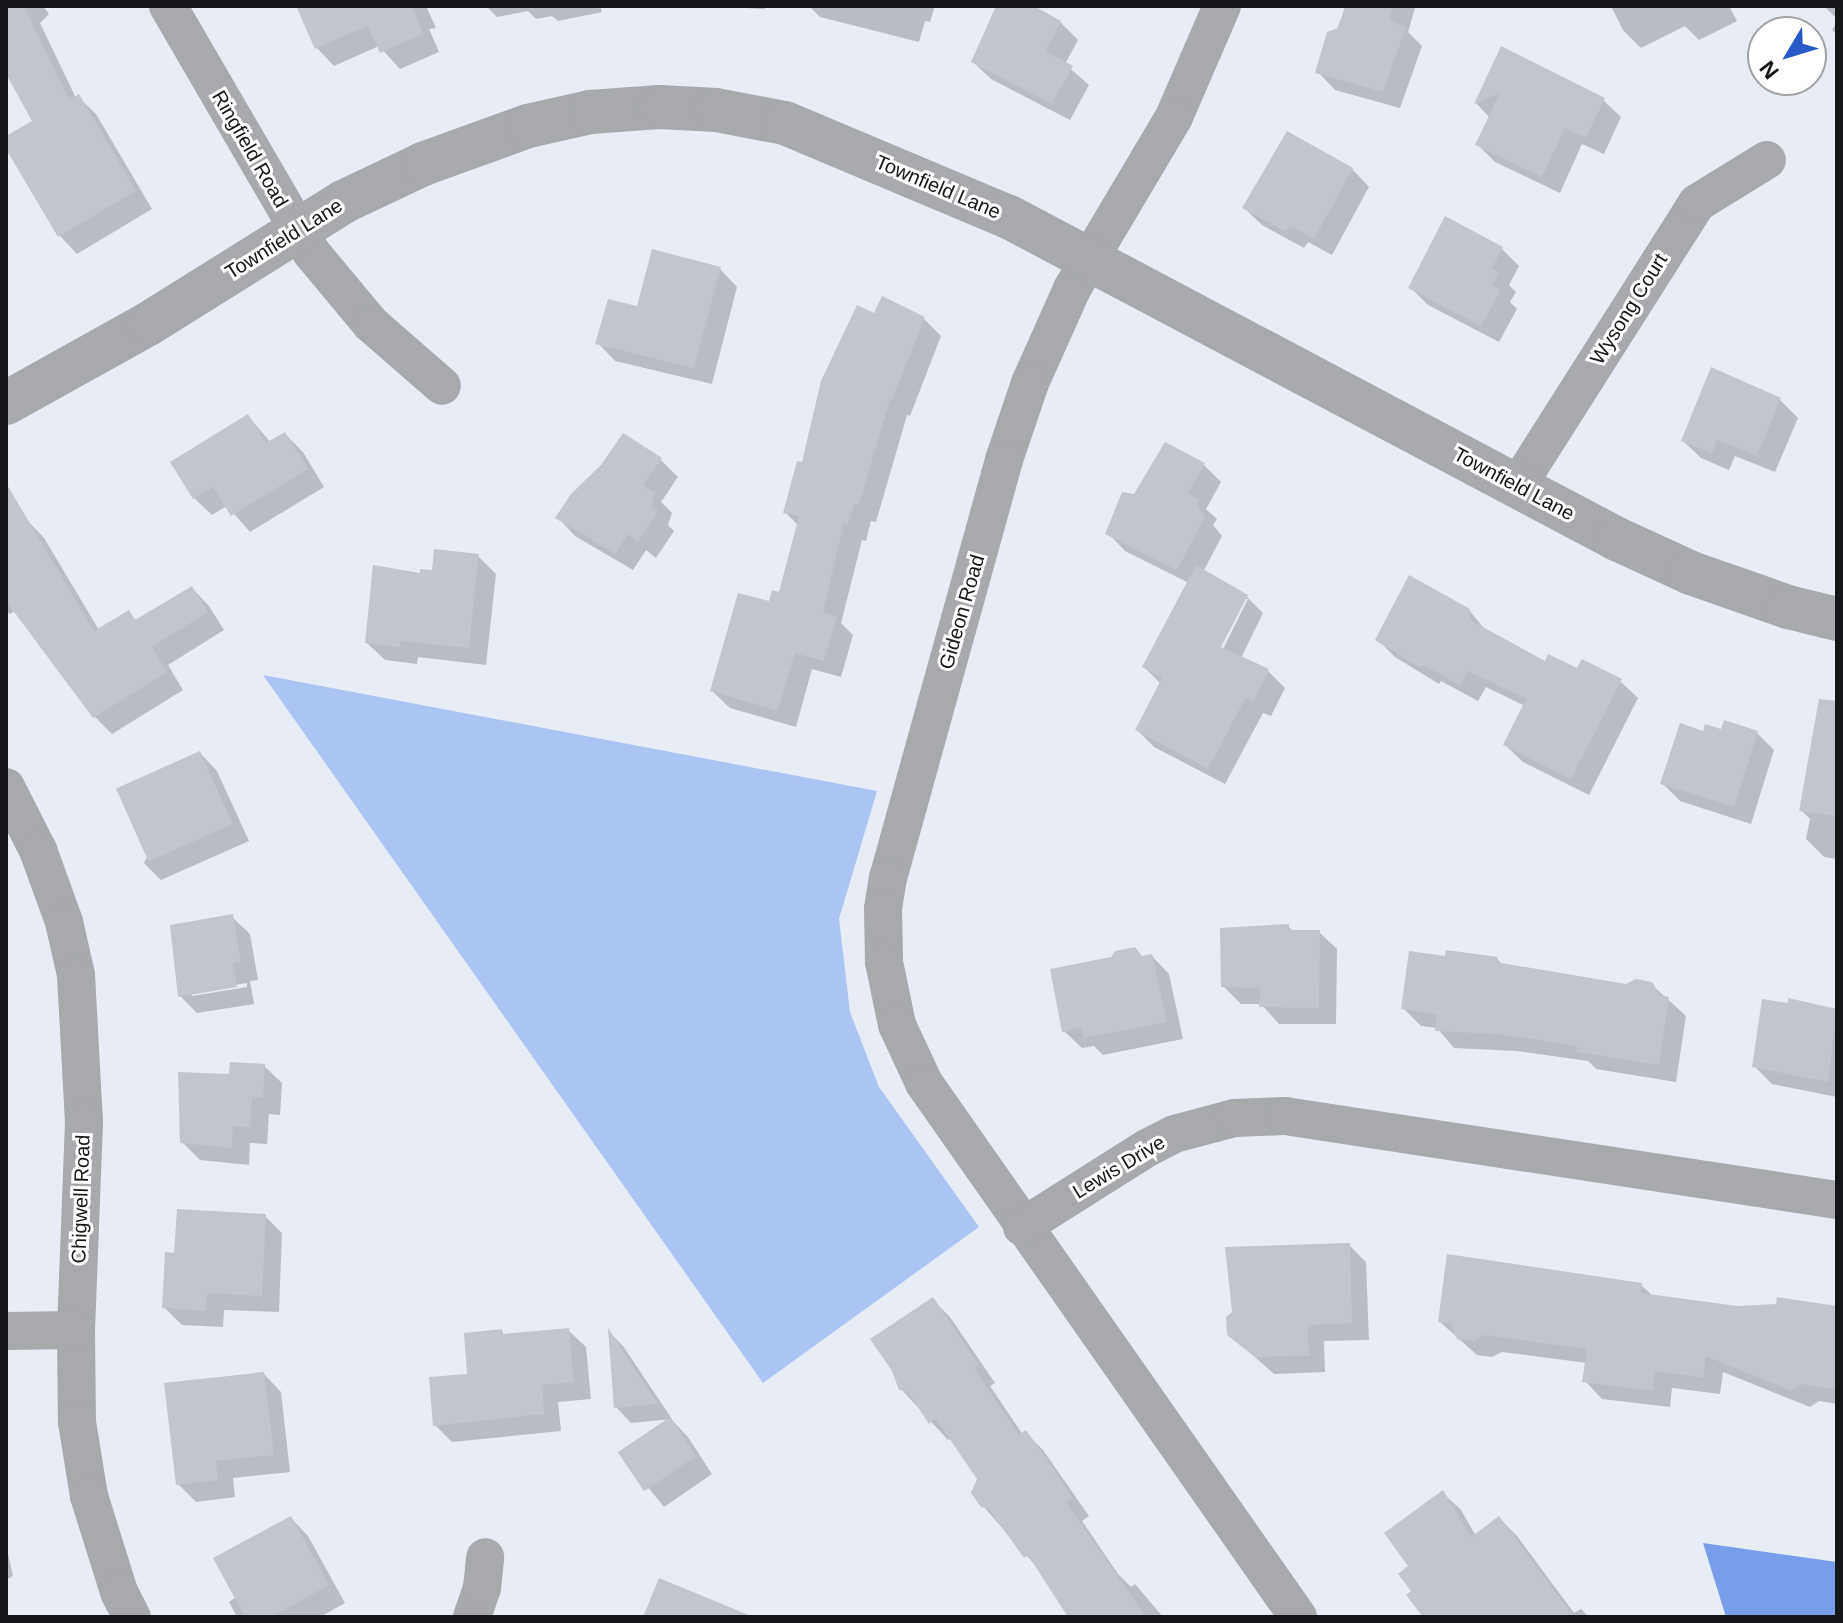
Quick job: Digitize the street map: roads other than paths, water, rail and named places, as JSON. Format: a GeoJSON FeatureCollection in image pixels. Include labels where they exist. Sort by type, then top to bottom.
{"type":"FeatureCollection","features":[{"type":"Feature","properties":{"kind":"street","name":"Ringfield Road"},"geometry":{"type":"LineString","coordinates":[[168,6],[297,231],[371,324],[442,386]]}},
{"type":"Feature","properties":{"kind":"street","name":"Gideon Road"},"geometry":{"type":"LineString","coordinates":[[1022,1227],[924,1083],[897,1025],[884,962],[883,909],[888,877],[1004,460],[1030,383],[1089,259],[1174,117],[1222,6]]}},
{"type":"Feature","properties":{"kind":"street","name":"Townfield Lane"},"geometry":{"type":"LineString","coordinates":[[14,398],[148,324],[343,202],[423,164],[528,126],[590,112],[660,107],[716,110],[785,123],[1009,217],[1617,539],[1691,573],[1788,607],[1837,619]]}},
{"type":"Feature","properties":{"kind":"street","name":"Wysong Court"},"geometry":{"type":"LineString","coordinates":[[1518,485],[1697,203],[1767,160]]}},
{"type":"Feature","properties":{"kind":"street","name":"Chigwell Road"},"geometry":{"type":"LineString","coordinates":[[6,787],[38,850],[64,922],[76,975],[84,1122],[76,1330],[77,1422],[89,1496],[119,1592],[132,1617]]}},
{"type":"Feature","properties":{"kind":"street","name":"Lewis Drive"},"geometry":{"type":"LineString","coordinates":[[1022,1227],[1174,1134],[1234,1118],[1285,1116],[1837,1200]]}},
{"type":"Feature","properties":{"kind":"street"},"geometry":{"type":"LineString","coordinates":[[1022,1227],[1298,1617]]}},
{"type":"Feature","properties":{"kind":"street"},"geometry":{"type":"LineString","coordinates":[[6,1331],[76,1330]]}},
{"type":"Feature","properties":{"kind":"street"},"geometry":{"type":"LineString","coordinates":[[472,1617],[482,1588],[485,1557]]}}]}
